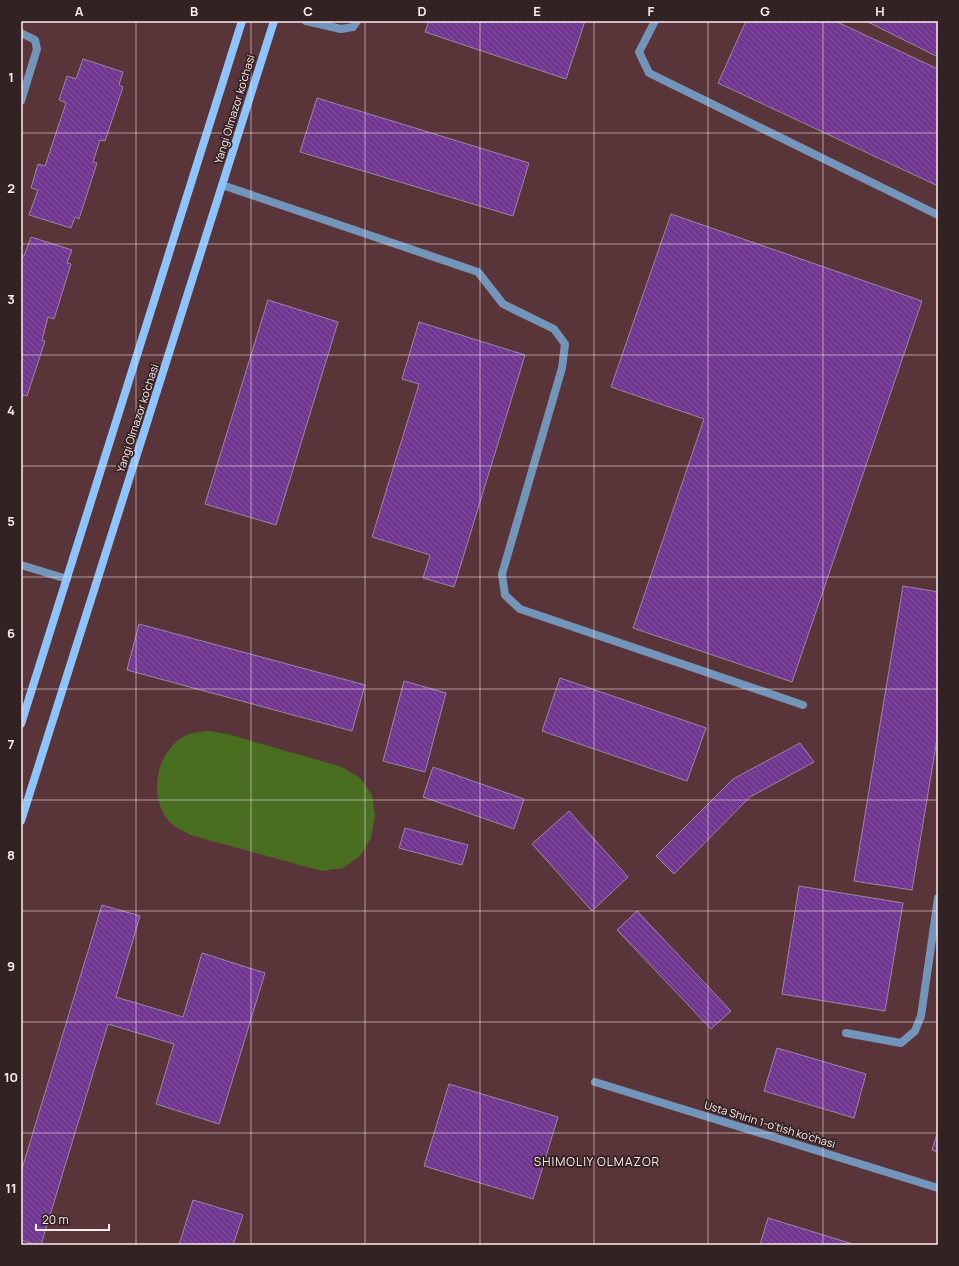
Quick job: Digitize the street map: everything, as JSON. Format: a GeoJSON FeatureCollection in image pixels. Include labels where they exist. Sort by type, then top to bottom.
{"type":"FeatureCollection","features":[{"type":"Feature","properties":{"kind":"main road","name":"Yangi Olmazor ko'chasi"},"geometry":{"type":"LineString","coordinates":[[21,724],[242,21]]}},
{"type":"Feature","properties":{"kind":"main road","name":"Yangi Olmazor ko'chasi"},"geometry":{"type":"LineString","coordinates":[[21,821],[274,21]]}},
{"type":"Feature","properties":{"kind":"street"},"geometry":{"type":"LineString","coordinates":[[306,21],[341,29],[353,27],[357,21]]}},
{"type":"Feature","properties":{"kind":"street"},"geometry":{"type":"LineString","coordinates":[[655,21],[639,52],[649,73],[938,215]]}},
{"type":"Feature","properties":{"kind":"street"},"geometry":{"type":"LineString","coordinates":[[21,33],[35,40],[37,49],[21,101]]}},
{"type":"Feature","properties":{"kind":"street"},"geometry":{"type":"LineString","coordinates":[[222,186],[478,272],[503,304],[554,328],[565,344],[562,368],[502,574],[505,595],[520,609],[803,705]]}},
{"type":"Feature","properties":{"kind":"street"},"geometry":{"type":"LineString","coordinates":[[21,565],[67,580]]}},
{"type":"Feature","properties":{"kind":"street"},"geometry":{"type":"LineString","coordinates":[[846,1033],[900,1043],[915,1031],[921,1016],[938,898]]}},
{"type":"Feature","properties":{"kind":"street","name":"Usta Shirin 1-o'tish ko'chasi"},"geometry":{"type":"LineString","coordinates":[[595,1082],[938,1188]]}},
{"type":"Feature","properties":{"kind":"green space"},"geometry":{"type":"Polygon","coordinates":[[[210,731],[231,735],[342,767],[360,778],[372,795],[375,816],[371,838],[360,856],[343,868],[322,871],[190,835],[173,825],[163,813],[159,801],[157,788],[158,774],[162,762],[169,750],[178,741],[189,734],[210,731]]]}},
{"type":"Feature","properties":{"kind":"building"},"geometry":{"type":"Polygon","coordinates":[[[429,21],[585,21],[566,79],[425,32],[429,21]]]}},
{"type":"Feature","properties":{"kind":"building"},"geometry":{"type":"Polygon","coordinates":[[[746,21],[835,21],[938,69],[938,186],[718,83],[746,21]]]}},
{"type":"Feature","properties":{"kind":"building"},"geometry":{"type":"Polygon","coordinates":[[[866,21],[938,21],[938,57],[866,21]]]}},
{"type":"Feature","properties":{"kind":"building"},"geometry":{"type":"Polygon","coordinates":[[[83,59],[123,72],[119,85],[123,87],[105,141],[100,140],[93,162],[97,163],[79,219],[75,217],[71,228],[29,215],[38,190],[31,188],[38,164],[45,166],[66,103],[59,100],[67,76],[76,79],[83,59]]]}},
{"type":"Feature","properties":{"kind":"building"},"geometry":{"type":"Polygon","coordinates":[[[317,98],[529,163],[513,216],[300,152],[317,98]]]}},
{"type":"Feature","properties":{"kind":"building"},"geometry":{"type":"Polygon","coordinates":[[[671,214],[922,301],[792,682],[633,628],[704,419],[611,387],[671,214]]]}},
{"type":"Feature","properties":{"kind":"building"},"geometry":{"type":"Polygon","coordinates":[[[31,237],[72,250],[67,263],[71,264],[54,319],[48,317],[42,340],[45,341],[27,396],[23,395],[21,402],[21,256],[24,256],[31,237]]]}},
{"type":"Feature","properties":{"kind":"building"},"geometry":{"type":"Polygon","coordinates":[[[268,300],[338,322],[276,525],[205,504],[268,300]]]}},
{"type":"Feature","properties":{"kind":"building"},"geometry":{"type":"Polygon","coordinates":[[[419,322],[525,355],[454,587],[423,578],[430,555],[372,537],[419,384],[402,379],[419,322]]]}},
{"type":"Feature","properties":{"kind":"building"},"geometry":{"type":"Polygon","coordinates":[[[903,586],[938,592],[938,733],[912,890],[854,881],[903,586]]]}},
{"type":"Feature","properties":{"kind":"building"},"geometry":{"type":"Polygon","coordinates":[[[139,624],[365,685],[352,731],[127,670],[139,624]]]}},
{"type":"Feature","properties":{"kind":"building"},"geometry":{"type":"Polygon","coordinates":[[[560,678],[706,728],[687,781],[542,731],[560,678]]]}},
{"type":"Feature","properties":{"kind":"building"},"geometry":{"type":"Polygon","coordinates":[[[404,681],[446,693],[425,772],[383,761],[404,681]]]}},
{"type":"Feature","properties":{"kind":"building"},"geometry":{"type":"Polygon","coordinates":[[[800,743],[814,762],[750,797],[674,874],[656,856],[733,779],[800,743]]]}},
{"type":"Feature","properties":{"kind":"building"},"geometry":{"type":"Polygon","coordinates":[[[433,767],[524,799],[514,829],[423,797],[433,767]]]}},
{"type":"Feature","properties":{"kind":"building"},"geometry":{"type":"Polygon","coordinates":[[[569,811],[628,877],[592,911],[532,844],[569,811]]]}},
{"type":"Feature","properties":{"kind":"building"},"geometry":{"type":"Polygon","coordinates":[[[405,828],[468,845],[462,865],[399,848],[405,828]]]}},
{"type":"Feature","properties":{"kind":"building"},"geometry":{"type":"Polygon","coordinates":[[[799,886],[903,903],[885,1011],[782,994],[799,886]]]}},
{"type":"Feature","properties":{"kind":"building"},"geometry":{"type":"Polygon","coordinates":[[[102,905],[140,916],[116,997],[183,1017],[202,953],[265,973],[219,1124],[156,1104],[174,1044],[108,1024],[41,1245],[36,1245],[21,1240],[21,1172],[102,905]]]}},
{"type":"Feature","properties":{"kind":"building"},"geometry":{"type":"Polygon","coordinates":[[[637,911],[731,1011],[711,1029],[617,930],[637,911]]]}},
{"type":"Feature","properties":{"kind":"building"},"geometry":{"type":"Polygon","coordinates":[[[777,1048],[866,1074],[854,1118],[764,1091],[777,1048]]]}},
{"type":"Feature","properties":{"kind":"building"},"geometry":{"type":"Polygon","coordinates":[[[449,1084],[558,1117],[533,1199],[424,1166],[449,1084]]]}},
{"type":"Feature","properties":{"kind":"building"},"geometry":{"type":"Polygon","coordinates":[[[938,1131],[938,1152],[932,1150],[938,1131]]]}},
{"type":"Feature","properties":{"kind":"building"},"geometry":{"type":"Polygon","coordinates":[[[193,1200],[243,1215],[233,1245],[179,1245],[193,1200]]]}},
{"type":"Feature","properties":{"kind":"building"},"geometry":{"type":"Polygon","coordinates":[[[768,1218],[856,1245],[760,1245],[768,1218]]]}},
{"type":"Feature","properties":{"kind":"district","name":"SHIMOLIY OLMAZOR"},"geometry":{"type":"Point","coordinates":[597,1161]}}]}
